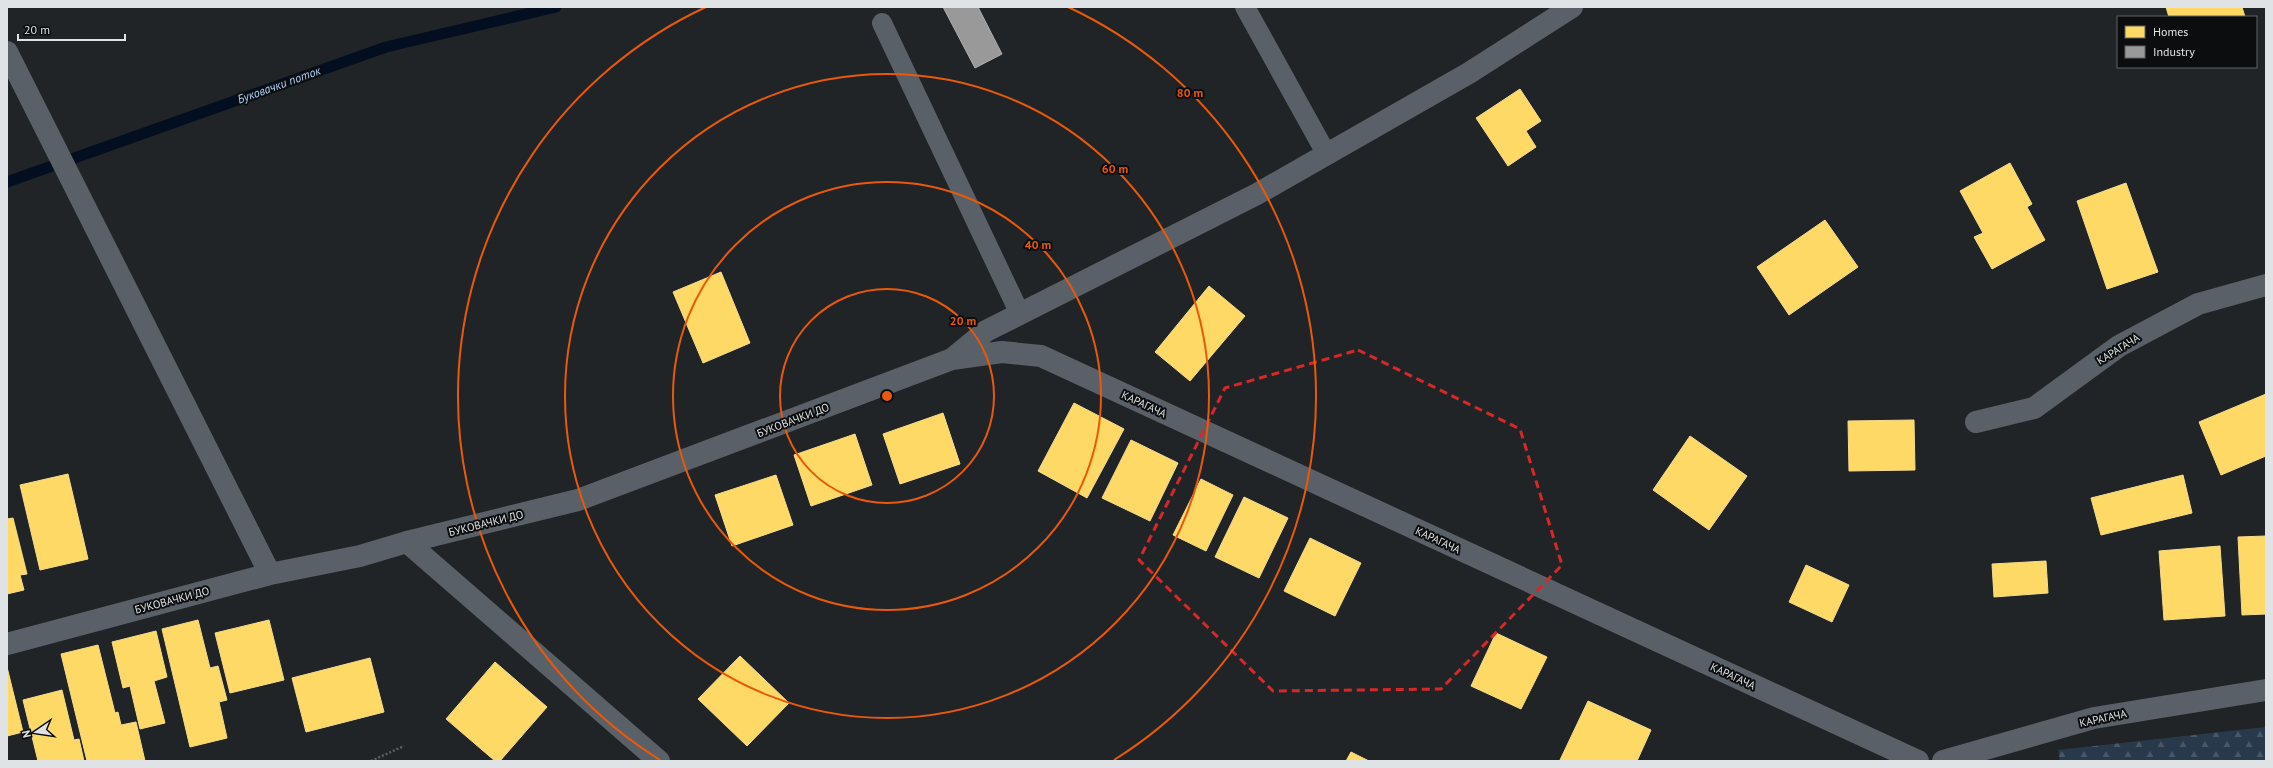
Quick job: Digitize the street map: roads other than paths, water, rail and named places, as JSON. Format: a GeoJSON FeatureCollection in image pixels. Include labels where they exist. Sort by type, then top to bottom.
{"type":"FeatureCollection","features":[{"type":"Feature","properties":{"kind":"street"},"geometry":{"type":"LineString","coordinates":[[952,359],[986,331],[1257,194],[1327,155],[1469,73],[1572,7]]}},
{"type":"Feature","properties":{"kind":"street"},"geometry":{"type":"LineString","coordinates":[[7,52],[270,574]]}},
{"type":"Feature","properties":{"kind":"street","name":"КАРАГАЧА"},"geometry":{"type":"LineString","coordinates":[[1976,422],[2034,408],[2119,346],[2198,304],[2266,285]]}},
{"type":"Feature","properties":{"kind":"street","name":"КАРАГАЧА"},"geometry":{"type":"LineString","coordinates":[[952,359],[1002,352],[1041,356],[1918,761]]}},
{"type":"Feature","properties":{"kind":"street","name":"БУКОВАЧКИ ДО"},"geometry":{"type":"LineString","coordinates":[[7,644],[270,574],[360,556],[407,542],[578,500],[952,359]]}},
{"type":"Feature","properties":{"kind":"street"},"geometry":{"type":"LineString","coordinates":[[407,542],[659,761]]}},
{"type":"Feature","properties":{"kind":"street","name":"КАРАГАЧА"},"geometry":{"type":"LineString","coordinates":[[1944,761],[2094,718],[2266,690]]}},
{"type":"Feature","properties":{"kind":"lane"},"geometry":{"type":"LineString","coordinates":[[1245,7],[1327,155]]}},
{"type":"Feature","properties":{"kind":"lane"},"geometry":{"type":"LineString","coordinates":[[882,23],[1020,314]]}},
{"type":"Feature","properties":{"kind":"waterway","name":"Буковачки поток"},"geometry":{"type":"LineString","coordinates":[[7,182],[386,47],[556,7]]}}]}
